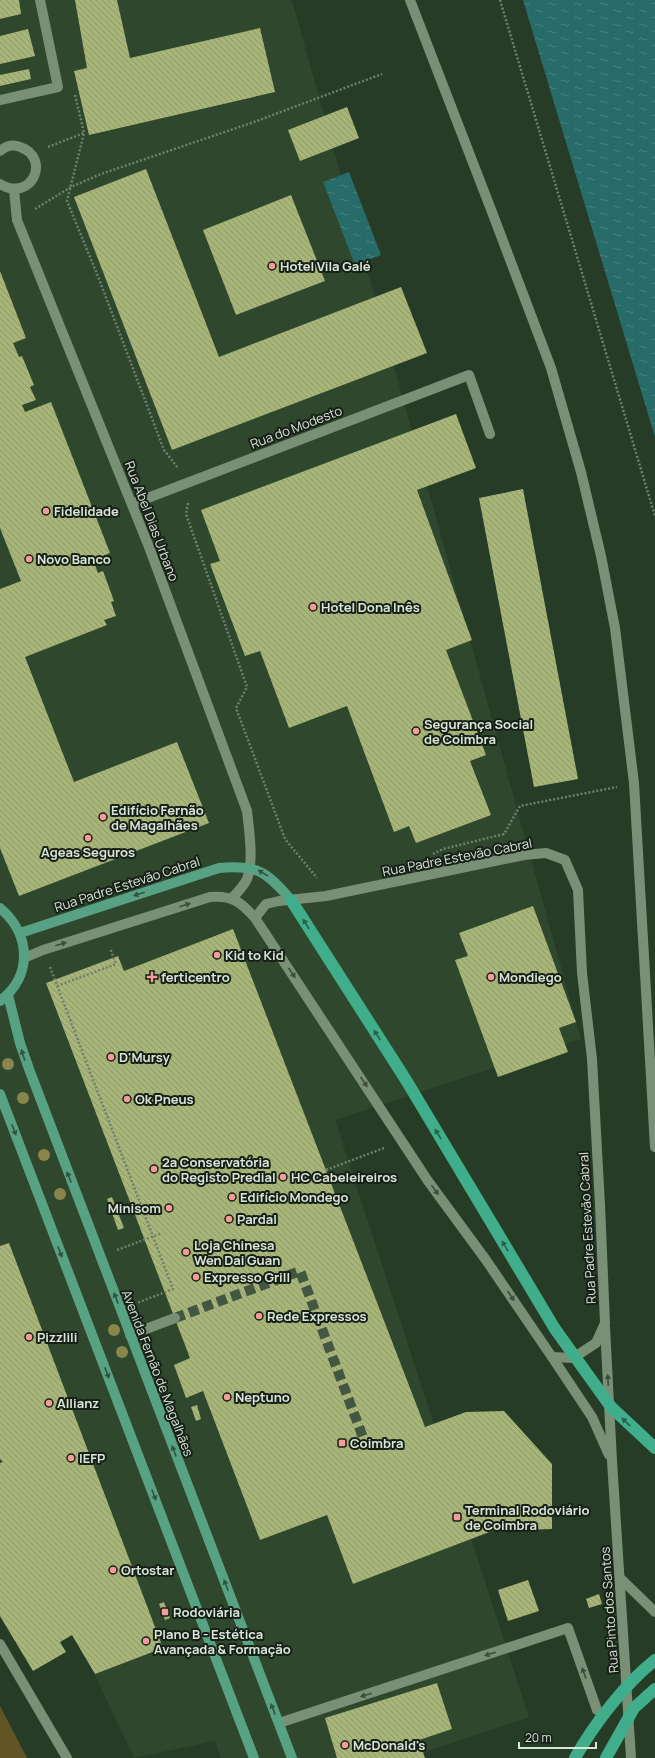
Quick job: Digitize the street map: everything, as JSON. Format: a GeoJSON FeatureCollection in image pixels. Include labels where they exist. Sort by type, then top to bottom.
{"type":"FeatureCollection","features":[{"type":"Feature","properties":{"kind":"highway"},"geometry":{"type":"LineString","coordinates":[[291,900],[406,1080],[554,1329],[611,1407],[655,1448]]}},
{"type":"Feature","properties":{"kind":"highway"},"geometry":{"type":"LineString","coordinates":[[575,1758],[592,1730],[639,1673],[655,1660]]}},
{"type":"Feature","properties":{"kind":"highway"},"geometry":{"type":"LineString","coordinates":[[606,1758],[634,1708],[655,1690]]}},
{"type":"Feature","properties":{"kind":"main road","name":"Rua Padre Estevão Cabral"},"geometry":{"type":"LineString","coordinates":[[20,933],[219,868],[236,866],[249,867],[261,871],[277,883],[291,900]]}},
{"type":"Feature","properties":{"kind":"main road"},"geometry":{"type":"LineString","coordinates":[[0,908],[10,917],[20,933],[24,958],[22,972],[16,984],[4,998]]}},
{"type":"Feature","properties":{"kind":"main road","name":"Avenida Fernão de Magalhães"},"geometry":{"type":"LineString","coordinates":[[4,998],[24,1057],[292,1758]]}},
{"type":"Feature","properties":{"kind":"main road"},"geometry":{"type":"LineString","coordinates":[[0,1094],[254,1758]]}},
{"type":"Feature","properties":{"kind":"street"},"geometry":{"type":"LineString","coordinates":[[0,100],[58,87],[40,0]]}},
{"type":"Feature","properties":{"kind":"street"},"geometry":{"type":"LineString","coordinates":[[410,0],[535,323],[560,399],[594,522],[618,648],[634,783],[655,1147]]}},
{"type":"Feature","properties":{"kind":"street"},"geometry":{"type":"LineString","coordinates":[[0,151],[11,146],[19,146],[31,153],[36,166],[32,180],[21,188],[14,190],[0,184]]}},
{"type":"Feature","properties":{"kind":"street","name":"Rua Abel Dias Urbano"},"geometry":{"type":"LineString","coordinates":[[14,190],[17,220],[149,547],[247,811],[251,839],[249,867],[247,877],[241,889],[232,898]]}},
{"type":"Feature","properties":{"kind":"street","name":"Rua do Modesto"},"geometry":{"type":"LineString","coordinates":[[132,504],[469,375],[490,434]]}},
{"type":"Feature","properties":{"kind":"street","name":"Rua Padre Estevão Cabral"},"geometry":{"type":"LineString","coordinates":[[291,900],[326,896],[524,855],[546,853],[565,860],[578,890],[582,973],[592,1059],[600,1205],[604,1323],[596,1343],[573,1358],[552,1358]]}},
{"type":"Feature","properties":{"kind":"street"},"geometry":{"type":"LineString","coordinates":[[24,958],[43,950],[210,897],[221,896],[232,898],[244,906],[255,918],[428,1180],[486,1260],[592,1417],[612,1461]]}},
{"type":"Feature","properties":{"kind":"street"},"geometry":{"type":"LineString","coordinates":[[255,918],[266,904],[291,900]]}},
{"type":"Feature","properties":{"kind":"street"},"geometry":{"type":"LineString","coordinates":[[130,1335],[175,1318]]}},
{"type":"Feature","properties":{"kind":"street","name":"Rua Pinto dos Santos"},"geometry":{"type":"LineString","coordinates":[[604,1323],[631,1758]]}},
{"type":"Feature","properties":{"kind":"street"},"geometry":{"type":"LineString","coordinates":[[620,1578],[655,1612]]}},
{"type":"Feature","properties":{"kind":"street"},"geometry":{"type":"LineString","coordinates":[[279,1723],[568,1628],[597,1710]]}},
{"type":"Feature","properties":{"kind":"street"},"geometry":{"type":"LineString","coordinates":[[0,1644],[67,1758]]}},
{"type":"Feature","properties":{"kind":"path"},"geometry":{"type":"LineString","coordinates":[[500,0],[655,516]]}},
{"type":"Feature","properties":{"kind":"path"},"geometry":{"type":"LineString","coordinates":[[17,220],[71,187],[101,174],[254,122],[382,74]]}},
{"type":"Feature","properties":{"kind":"path"},"geometry":{"type":"LineString","coordinates":[[74,89],[84,133],[68,200],[164,450],[190,482],[186,514],[247,687],[236,708],[285,839],[321,884]]}},
{"type":"Feature","properties":{"kind":"path"},"geometry":{"type":"LineString","coordinates":[[31,153],[84,133]]}},
{"type":"Feature","properties":{"kind":"path"},"geometry":{"type":"LineString","coordinates":[[430,855],[443,849],[504,834],[520,806],[634,783]]}},
{"type":"Feature","properties":{"kind":"path"},"geometry":{"type":"LineString","coordinates":[[57,986],[116,964],[114,958]]}},
{"type":"Feature","properties":{"kind":"path"},"geometry":{"type":"LineString","coordinates":[[54,980],[173,1289],[120,1309]]}},
{"type":"Feature","properties":{"kind":"path"},"geometry":{"type":"LineString","coordinates":[[326,1170],[403,1141]]}},
{"type":"Feature","properties":{"kind":"path"},"geometry":{"type":"LineString","coordinates":[[100,1256],[162,1233]]}},
{"type":"Feature","properties":{"kind":"shaded area"},"geometry":{"type":"Polygon","coordinates":[[[0,0],[292,0],[581,1039],[335,1120],[529,1717],[407,1758],[221,1758],[215,1741],[134,1758],[0,1474],[0,0]]]}},
{"type":"Feature","properties":{"kind":"shaded area"},"geometry":{"type":"Polygon","coordinates":[[[0,1706],[27,1758],[0,1758],[0,1706]]]}},
{"type":"Feature","properties":{"kind":"water"},"geometry":{"type":"Polygon","coordinates":[[[523,0],[655,0],[655,437],[523,0]]]}},
{"type":"Feature","properties":{"kind":"water"},"geometry":{"type":"Polygon","coordinates":[[[349,172],[381,255],[355,265],[323,182],[349,172]]]}},
{"type":"Feature","properties":{"kind":"building"},"geometry":{"type":"Polygon","coordinates":[[[0,0],[19,0],[21,14],[0,19],[0,0]]]}},
{"type":"Feature","properties":{"kind":"building"},"geometry":{"type":"Polygon","coordinates":[[[75,0],[117,0],[130,58],[260,28],[275,92],[89,135],[74,71],[87,68],[75,0]]]}},
{"type":"Feature","properties":{"kind":"building"},"geometry":{"type":"Polygon","coordinates":[[[28,29],[35,56],[0,64],[0,36],[28,29]]]}},
{"type":"Feature","properties":{"kind":"building"},"geometry":{"type":"Polygon","coordinates":[[[29,69],[31,79],[0,86],[0,75],[29,69]]]}},
{"type":"Feature","properties":{"kind":"building"},"geometry":{"type":"Polygon","coordinates":[[[347,107],[359,138],[300,161],[288,130],[347,107]]]}},
{"type":"Feature","properties":{"kind":"building"},"geometry":{"type":"Polygon","coordinates":[[[146,169],[219,357],[401,287],[427,353],[172,450],[74,197],[146,169]]]}},
{"type":"Feature","properties":{"kind":"building"},"geometry":{"type":"Polygon","coordinates":[[[291,195],[325,281],[236,315],[203,230],[291,195]]]}},
{"type":"Feature","properties":{"kind":"building"},"geometry":{"type":"Polygon","coordinates":[[[0,271],[26,338],[13,343],[19,357],[22,356],[34,385],[30,387],[36,400],[22,405],[25,412],[51,402],[110,553],[93,560],[98,573],[103,571],[114,601],[111,602],[116,616],[104,620],[107,625],[25,657],[74,782],[177,742],[209,823],[19,896],[0,848],[0,589],[21,581],[0,528],[0,271]]]}},
{"type":"Feature","properties":{"kind":"building"},"geometry":{"type":"Polygon","coordinates":[[[456,414],[476,468],[417,490],[472,640],[446,650],[486,755],[470,761],[491,815],[416,843],[409,826],[394,832],[347,706],[289,728],[260,651],[245,656],[210,564],[220,561],[201,510],[456,414]]]}},
{"type":"Feature","properties":{"kind":"building"},"geometry":{"type":"Polygon","coordinates":[[[523,489],[578,779],[534,787],[479,498],[523,489]]]}},
{"type":"Feature","properties":{"kind":"building"},"geometry":{"type":"Polygon","coordinates":[[[533,906],[576,1022],[559,1028],[568,1052],[498,1077],[455,960],[468,956],[459,933],[533,906]]]}},
{"type":"Feature","properties":{"kind":"building"},"geometry":{"type":"Polygon","coordinates":[[[233,929],[425,1427],[466,1412],[504,1411],[552,1464],[552,1529],[492,1531],[353,1584],[327,1515],[260,1540],[203,1391],[186,1398],[174,1365],[190,1358],[46,983],[118,956],[124,971],[233,929]]]}},
{"type":"Feature","properties":{"kind":"building"},"geometry":{"type":"Polygon","coordinates":[[[112,1197],[124,1228],[118,1230],[107,1199],[112,1197]]]}},
{"type":"Feature","properties":{"kind":"building"},"geometry":{"type":"Polygon","coordinates":[[[9,1243],[163,1648],[95,1674],[72,1635],[60,1642],[66,1652],[33,1671],[0,1616],[0,1463],[3,1462],[0,1459],[0,1246],[9,1243]]]}},
{"type":"Feature","properties":{"kind":"building"},"geometry":{"type":"Polygon","coordinates":[[[197,1405],[201,1419],[196,1421],[191,1407],[197,1405]]]}},
{"type":"Feature","properties":{"kind":"building"},"geometry":{"type":"Polygon","coordinates":[[[528,1580],[539,1611],[508,1621],[498,1590],[528,1580]]]}},
{"type":"Feature","properties":{"kind":"building"},"geometry":{"type":"Polygon","coordinates":[[[599,1594],[602,1604],[589,1608],[586,1599],[599,1594]]]}},
{"type":"Feature","properties":{"kind":"building"},"geometry":{"type":"Polygon","coordinates":[[[164,1602],[170,1618],[165,1620],[159,1604],[164,1602]]]}},
{"type":"Feature","properties":{"kind":"building"},"geometry":{"type":"Polygon","coordinates":[[[437,1683],[452,1729],[419,1740],[425,1758],[337,1758],[325,1718],[437,1683]]]}},
{"type":"Feature","properties":{"kind":"tunnel"},"geometry":{"type":"LineString","coordinates":[[175,1318],[300,1271],[364,1440]]}},
{"type":"Feature","properties":{"kind":"place","name":"Hotel Vila Galé"},"geometry":{"type":"Point","coordinates":[272,266]}},
{"type":"Feature","properties":{"kind":"place","name":"Fidelidade"},"geometry":{"type":"Point","coordinates":[46,511]}},
{"type":"Feature","properties":{"kind":"place","name":"Novo Banco"},"geometry":{"type":"Point","coordinates":[29,559]}},
{"type":"Feature","properties":{"kind":"place","name":"Hotel Dona Inês"},"geometry":{"type":"Point","coordinates":[313,607]}},
{"type":"Feature","properties":{"kind":"place","name":"Segurança Social de Coimbra"},"geometry":{"type":"Point","coordinates":[416,731]}},
{"type":"Feature","properties":{"kind":"place","name":"Edifício Fernão de Magalhães"},"geometry":{"type":"Point","coordinates":[103,817]}},
{"type":"Feature","properties":{"kind":"place","name":"Ageas Seguros"},"geometry":{"type":"Point","coordinates":[88,838]}},
{"type":"Feature","properties":{"kind":"place","name":"Kid to Kid"},"geometry":{"type":"Point","coordinates":[217,955]}},
{"type":"Feature","properties":{"kind":"place","name":"ferticentro"},"geometry":{"type":"Point","coordinates":[152,977]}},
{"type":"Feature","properties":{"kind":"place","name":"Mondiego"},"geometry":{"type":"Point","coordinates":[491,977]}},
{"type":"Feature","properties":{"kind":"place","name":"D'Mursy"},"geometry":{"type":"Point","coordinates":[111,1057]}},
{"type":"Feature","properties":{"kind":"place","name":"Ok Pneus"},"geometry":{"type":"Point","coordinates":[127,1099]}},
{"type":"Feature","properties":{"kind":"place","name":"2a Conservatória do Registo Predial"},"geometry":{"type":"Point","coordinates":[154,1169]}},
{"type":"Feature","properties":{"kind":"place","name":"HC Cabeleireiros"},"geometry":{"type":"Point","coordinates":[283,1177]}},
{"type":"Feature","properties":{"kind":"place","name":"Edifício Mondego"},"geometry":{"type":"Point","coordinates":[232,1197]}},
{"type":"Feature","properties":{"kind":"place","name":"Minisom"},"geometry":{"type":"Point","coordinates":[169,1208]}},
{"type":"Feature","properties":{"kind":"place","name":"Pardal"},"geometry":{"type":"Point","coordinates":[229,1219]}},
{"type":"Feature","properties":{"kind":"place","name":"Loja Chinesa Wen Dai Guan"},"geometry":{"type":"Point","coordinates":[186,1252]}},
{"type":"Feature","properties":{"kind":"place","name":"Expresso Grill"},"geometry":{"type":"Point","coordinates":[196,1277]}},
{"type":"Feature","properties":{"kind":"place","name":"Rede Expressos"},"geometry":{"type":"Point","coordinates":[259,1316]}},
{"type":"Feature","properties":{"kind":"place","name":"Pizzlili"},"geometry":{"type":"Point","coordinates":[29,1337]}},
{"type":"Feature","properties":{"kind":"place","name":"Neptuno"},"geometry":{"type":"Point","coordinates":[227,1397]}},
{"type":"Feature","properties":{"kind":"place","name":"Allianz"},"geometry":{"type":"Point","coordinates":[49,1403]}},
{"type":"Feature","properties":{"kind":"place","name":"Coimbra"},"geometry":{"type":"Point","coordinates":[342,1443]}},
{"type":"Feature","properties":{"kind":"place","name":"IEFP"},"geometry":{"type":"Point","coordinates":[71,1458]}},
{"type":"Feature","properties":{"kind":"place","name":"Terminal Rodoviário de Coimbra"},"geometry":{"type":"Point","coordinates":[457,1517]}},
{"type":"Feature","properties":{"kind":"place","name":"Ortostar"},"geometry":{"type":"Point","coordinates":[113,1570]}},
{"type":"Feature","properties":{"kind":"place","name":"Rodoviária"},"geometry":{"type":"Point","coordinates":[165,1612]}},
{"type":"Feature","properties":{"kind":"place","name":"Plano B - Estética Avançada & Formação"},"geometry":{"type":"Point","coordinates":[146,1641]}},
{"type":"Feature","properties":{"kind":"place","name":"McDonald's"},"geometry":{"type":"Point","coordinates":[345,1745]}}]}
